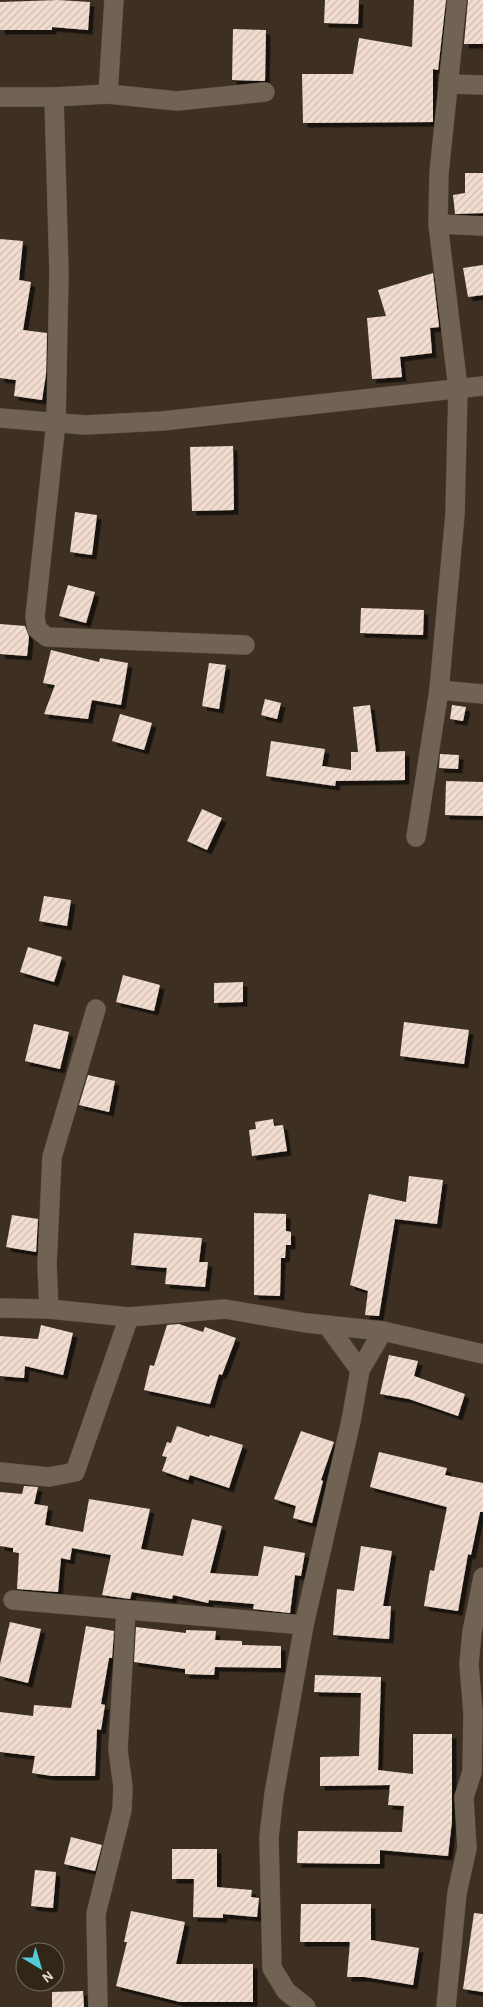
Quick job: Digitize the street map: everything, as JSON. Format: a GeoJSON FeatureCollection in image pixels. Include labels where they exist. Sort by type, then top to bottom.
{"type":"FeatureCollection","features":[{"type":"Feature","properties":{"kind":"street"},"geometry":{"type":"LineString","coordinates":[[108,94],[114,0]]}},
{"type":"Feature","properties":{"kind":"street"},"geometry":{"type":"LineString","coordinates":[[416,836],[439,690],[455,514],[458,388],[438,224],[439,173],[457,0]]}},
{"type":"Feature","properties":{"kind":"street"},"geometry":{"type":"LineString","coordinates":[[448,84],[483,85]]}},
{"type":"Feature","properties":{"kind":"street"},"geometry":{"type":"LineString","coordinates":[[0,97],[108,94],[177,101],[266,92]]}},
{"type":"Feature","properties":{"kind":"street"},"geometry":{"type":"LineString","coordinates":[[54,97],[59,273],[56,422],[35,617],[37,629],[47,637],[245,645]]}},
{"type":"Feature","properties":{"kind":"street"},"geometry":{"type":"LineString","coordinates":[[438,224],[483,226]]}},
{"type":"Feature","properties":{"kind":"street"},"geometry":{"type":"LineString","coordinates":[[0,418],[85,425],[162,421],[483,386]]}},
{"type":"Feature","properties":{"kind":"street"},"geometry":{"type":"LineString","coordinates":[[439,690],[483,694]]}},
{"type":"Feature","properties":{"kind":"street"},"geometry":{"type":"LineString","coordinates":[[49,1309],[47,1265],[52,1157],[96,1009]]}},
{"type":"Feature","properties":{"kind":"street"},"geometry":{"type":"LineString","coordinates":[[0,1308],[49,1309],[129,1317],[225,1309],[326,1325],[383,1331],[483,1354]]}},
{"type":"Feature","properties":{"kind":"street"},"geometry":{"type":"LineString","coordinates":[[0,1472],[49,1477],[75,1472],[129,1317]]}},
{"type":"Feature","properties":{"kind":"street"},"geometry":{"type":"LineString","coordinates":[[326,1325],[360,1370]]}},
{"type":"Feature","properties":{"kind":"street"},"geometry":{"type":"LineString","coordinates":[[306,2007],[286,1991],[272,1968],[269,1837],[274,1794],[304,1625],[360,1370],[383,1331]]}},
{"type":"Feature","properties":{"kind":"street"},"geometry":{"type":"LineString","coordinates":[[446,2007],[457,1893],[467,1848],[464,1797],[478,1778],[469,1664],[472,1632],[483,1577]]}},
{"type":"Feature","properties":{"kind":"street"},"geometry":{"type":"LineString","coordinates":[[13,1600],[304,1625]]}},
{"type":"Feature","properties":{"kind":"street"},"geometry":{"type":"LineString","coordinates":[[98,2007],[96,1914],[122,1810],[123,1787],[118,1750],[126,1610]]}},
{"type":"Feature","properties":{"kind":"building"},"geometry":{"type":"Polygon","coordinates":[[[58,0],[90,2],[88,30],[52,27],[52,30],[0,30],[0,2],[58,0]]]}},
{"type":"Feature","properties":{"kind":"building"},"geometry":{"type":"Polygon","coordinates":[[[325,0],[359,0],[358,24],[324,23],[325,0]]]}},
{"type":"Feature","properties":{"kind":"building"},"geometry":{"type":"Polygon","coordinates":[[[414,0],[446,0],[438,70],[433,69],[433,122],[303,123],[302,74],[353,74],[359,38],[412,47],[414,0]]]}},
{"type":"Feature","properties":{"kind":"building"},"geometry":{"type":"Polygon","coordinates":[[[468,0],[483,0],[483,44],[464,44],[468,0]]]}},
{"type":"Feature","properties":{"kind":"building"},"geometry":{"type":"Polygon","coordinates":[[[233,29],[266,30],[265,81],[232,80],[233,29]]]}},
{"type":"Feature","properties":{"kind":"building"},"geometry":{"type":"Polygon","coordinates":[[[465,173],[483,173],[483,213],[455,214],[453,195],[465,193],[465,173]]]}},
{"type":"Feature","properties":{"kind":"building"},"geometry":{"type":"Polygon","coordinates":[[[0,239],[23,241],[19,280],[31,282],[23,330],[47,333],[46,374],[42,400],[14,396],[16,380],[0,378],[0,239]]]}},
{"type":"Feature","properties":{"kind":"building"},"geometry":{"type":"Polygon","coordinates":[[[483,265],[483,295],[468,297],[463,268],[483,265]]]}},
{"type":"Feature","properties":{"kind":"building"},"geometry":{"type":"Polygon","coordinates":[[[433,273],[439,327],[430,328],[432,353],[400,357],[402,377],[372,379],[367,318],[386,316],[378,290],[433,273]]]}},
{"type":"Feature","properties":{"kind":"building"},"geometry":{"type":"Polygon","coordinates":[[[233,446],[234,510],[192,511],[190,447],[233,446]]]}},
{"type":"Feature","properties":{"kind":"building"},"geometry":{"type":"Polygon","coordinates":[[[75,512],[97,515],[92,555],[70,552],[75,512]]]}},
{"type":"Feature","properties":{"kind":"building"},"geometry":{"type":"Polygon","coordinates":[[[68,585],[95,592],[86,623],[59,616],[68,585]]]}},
{"type":"Feature","properties":{"kind":"building"},"geometry":{"type":"Polygon","coordinates":[[[361,608],[424,610],[423,635],[360,633],[361,608]]]}},
{"type":"Feature","properties":{"kind":"building"},"geometry":{"type":"Polygon","coordinates":[[[0,624],[25,626],[29,637],[27,656],[0,654],[0,624]]]}},
{"type":"Feature","properties":{"kind":"building"},"geometry":{"type":"Polygon","coordinates":[[[51,650],[99,662],[100,658],[128,663],[121,705],[92,700],[88,719],[44,714],[55,685],[43,683],[51,650]]]}},
{"type":"Feature","properties":{"kind":"building"},"geometry":{"type":"Polygon","coordinates":[[[209,663],[226,665],[219,709],[202,706],[209,663]]]}},
{"type":"Feature","properties":{"kind":"building"},"geometry":{"type":"Polygon","coordinates":[[[265,699],[281,703],[277,719],[261,715],[265,699]]]}},
{"type":"Feature","properties":{"kind":"building"},"geometry":{"type":"Polygon","coordinates":[[[370,705],[376,752],[405,751],[405,780],[336,781],[335,786],[266,776],[271,741],[325,749],[322,766],[351,770],[351,752],[358,752],[353,707],[370,705]]]}},
{"type":"Feature","properties":{"kind":"building"},"geometry":{"type":"Polygon","coordinates":[[[452,705],[466,707],[463,721],[450,719],[452,705]]]}},
{"type":"Feature","properties":{"kind":"building"},"geometry":{"type":"Polygon","coordinates":[[[120,714],[152,723],[144,750],[112,741],[120,714]]]}},
{"type":"Feature","properties":{"kind":"building"},"geometry":{"type":"Polygon","coordinates":[[[440,754],[459,755],[458,769],[439,768],[440,754]]]}},
{"type":"Feature","properties":{"kind":"building"},"geometry":{"type":"Polygon","coordinates":[[[446,781],[483,782],[483,816],[445,815],[446,781]]]}},
{"type":"Feature","properties":{"kind":"building"},"geometry":{"type":"Polygon","coordinates":[[[202,809],[222,818],[207,850],[187,841],[202,809]]]}},
{"type":"Feature","properties":{"kind":"building"},"geometry":{"type":"Polygon","coordinates":[[[44,896],[71,900],[67,926],[39,921],[44,896]]]}},
{"type":"Feature","properties":{"kind":"building"},"geometry":{"type":"Polygon","coordinates":[[[28,947],[62,957],[54,982],[20,972],[28,947]]]}},
{"type":"Feature","properties":{"kind":"building"},"geometry":{"type":"Polygon","coordinates":[[[123,975],[160,985],[154,1011],[116,1002],[123,975]]]}},
{"type":"Feature","properties":{"kind":"building"},"geometry":{"type":"Polygon","coordinates":[[[243,982],[243,1002],[214,1003],[214,983],[243,982]]]}},
{"type":"Feature","properties":{"kind":"building"},"geometry":{"type":"Polygon","coordinates":[[[404,1022],[469,1030],[464,1064],[400,1056],[404,1022]]]}},
{"type":"Feature","properties":{"kind":"building"},"geometry":{"type":"Polygon","coordinates":[[[34,1024],[69,1032],[60,1069],[25,1061],[34,1024]]]}},
{"type":"Feature","properties":{"kind":"building"},"geometry":{"type":"Polygon","coordinates":[[[88,1075],[115,1081],[109,1112],[79,1105],[88,1075]]]}},
{"type":"Feature","properties":{"kind":"building"},"geometry":{"type":"Polygon","coordinates":[[[273,1119],[274,1126],[283,1125],[287,1151],[252,1156],[249,1130],[256,1129],[255,1122],[273,1119]]]}},
{"type":"Feature","properties":{"kind":"building"},"geometry":{"type":"Polygon","coordinates":[[[409,1176],[443,1180],[437,1224],[395,1219],[379,1316],[365,1315],[368,1291],[350,1285],[369,1194],[406,1202],[409,1176]]]}},
{"type":"Feature","properties":{"kind":"building"},"geometry":{"type":"Polygon","coordinates":[[[254,1213],[286,1214],[286,1231],[291,1232],[291,1245],[286,1245],[285,1258],[281,1258],[280,1296],[254,1295],[254,1213]]]}},
{"type":"Feature","properties":{"kind":"building"},"geometry":{"type":"Polygon","coordinates":[[[12,1215],[38,1219],[36,1252],[6,1247],[12,1215]]]}},
{"type":"Feature","properties":{"kind":"building"},"geometry":{"type":"Polygon","coordinates":[[[134,1233],[202,1238],[199,1262],[208,1262],[205,1287],[165,1284],[167,1268],[131,1265],[134,1233]]]}},
{"type":"Feature","properties":{"kind":"building"},"geometry":{"type":"Polygon","coordinates":[[[179,1324],[203,1332],[205,1327],[236,1338],[222,1375],[219,1374],[210,1404],[144,1390],[150,1365],[154,1366],[167,1325],[179,1324]]]}},
{"type":"Feature","properties":{"kind":"building"},"geometry":{"type":"Polygon","coordinates":[[[41,1325],[73,1333],[63,1375],[25,1366],[24,1378],[0,1376],[0,1336],[38,1339],[41,1325]]]}},
{"type":"Feature","properties":{"kind":"building"},"geometry":{"type":"Polygon","coordinates":[[[389,1355],[418,1361],[414,1376],[465,1394],[458,1416],[409,1399],[380,1394],[389,1355]]]}},
{"type":"Feature","properties":{"kind":"building"},"geometry":{"type":"Polygon","coordinates":[[[177,1426],[209,1437],[210,1435],[243,1445],[229,1488],[190,1475],[188,1480],[162,1471],[167,1457],[162,1456],[167,1442],[171,1443],[177,1426]]]}},
{"type":"Feature","properties":{"kind":"building"},"geometry":{"type":"Polygon","coordinates":[[[301,1431],[334,1442],[321,1480],[323,1481],[312,1523],[293,1518],[296,1506],[274,1499],[301,1431]]]}},
{"type":"Feature","properties":{"kind":"building"},"geometry":{"type":"Polygon","coordinates":[[[379,1452],[447,1468],[445,1475],[483,1483],[483,1512],[480,1512],[471,1555],[468,1554],[458,1611],[424,1606],[430,1570],[434,1571],[447,1507],[370,1487],[379,1452]]]}},
{"type":"Feature","properties":{"kind":"building"},"geometry":{"type":"Polygon","coordinates":[[[24,1486],[38,1487],[34,1504],[48,1506],[45,1525],[83,1532],[89,1499],[150,1509],[141,1549],[183,1556],[192,1519],[222,1526],[210,1573],[258,1576],[264,1546],[305,1553],[301,1576],[295,1575],[290,1613],[253,1609],[254,1604],[209,1600],[208,1603],[173,1595],[172,1599],[132,1592],[130,1599],[102,1595],[111,1555],[72,1548],[70,1560],[61,1558],[58,1592],[17,1589],[19,1553],[13,1552],[13,1548],[0,1546],[0,1492],[22,1494],[24,1486]]]}},
{"type":"Feature","properties":{"kind":"building"},"geometry":{"type":"Polygon","coordinates":[[[361,1546],[392,1551],[383,1606],[391,1606],[389,1639],[333,1635],[337,1589],[354,1591],[361,1546]]]}},
{"type":"Feature","properties":{"kind":"building"},"geometry":{"type":"Polygon","coordinates":[[[10,1622],[41,1629],[28,1683],[0,1676],[0,1664],[10,1622]]]}},
{"type":"Feature","properties":{"kind":"building"},"geometry":{"type":"Polygon","coordinates":[[[86,1626],[114,1631],[112,1658],[109,1658],[101,1704],[105,1705],[101,1730],[97,1729],[95,1776],[52,1776],[32,1773],[35,1756],[0,1752],[0,1712],[33,1716],[34,1705],[71,1708],[86,1626]]]}},
{"type":"Feature","properties":{"kind":"building"},"geometry":{"type":"Polygon","coordinates":[[[136,1627],[186,1633],[186,1630],[216,1631],[215,1640],[242,1641],[242,1645],[281,1646],[281,1668],[215,1667],[214,1675],[185,1674],[185,1669],[134,1662],[136,1627]]]}},
{"type":"Feature","properties":{"kind":"building"},"geometry":{"type":"Polygon","coordinates":[[[315,1675],[381,1677],[378,1770],[413,1774],[413,1734],[452,1734],[452,1821],[448,1856],[380,1850],[380,1864],[297,1863],[298,1831],[402,1832],[404,1806],[388,1805],[390,1785],[320,1786],[320,1757],[359,1756],[361,1693],[314,1692],[315,1675]]]}},
{"type":"Feature","properties":{"kind":"building"},"geometry":{"type":"Polygon","coordinates":[[[71,1837],[102,1845],[95,1871],[64,1864],[71,1837]]]}},
{"type":"Feature","properties":{"kind":"building"},"geometry":{"type":"Polygon","coordinates":[[[172,1849],[217,1849],[217,1887],[252,1890],[251,1897],[259,1898],[257,1917],[223,1914],[223,1918],[193,1917],[194,1879],[172,1879],[172,1849]]]}},
{"type":"Feature","properties":{"kind":"building"},"geometry":{"type":"Polygon","coordinates":[[[35,1870],[56,1872],[53,1908],[31,1906],[35,1870]]]}},
{"type":"Feature","properties":{"kind":"building"},"geometry":{"type":"Polygon","coordinates":[[[301,1904],[371,1904],[371,1940],[419,1948],[413,1985],[365,1977],[347,1977],[350,1942],[300,1942],[301,1904]]]}},
{"type":"Feature","properties":{"kind":"building"},"geometry":{"type":"Polygon","coordinates":[[[131,1911],[185,1922],[176,1964],[253,1964],[253,2002],[180,2002],[116,1986],[127,1942],[124,1942],[131,1911]]]}},
{"type":"Feature","properties":{"kind":"building"},"geometry":{"type":"Polygon","coordinates":[[[474,1913],[483,1914],[483,1992],[463,1989],[474,1913]]]}},
{"type":"Feature","properties":{"kind":"building"},"geometry":{"type":"Polygon","coordinates":[[[83,1991],[84,2007],[52,2007],[52,1992],[83,1991]]]}}]}
